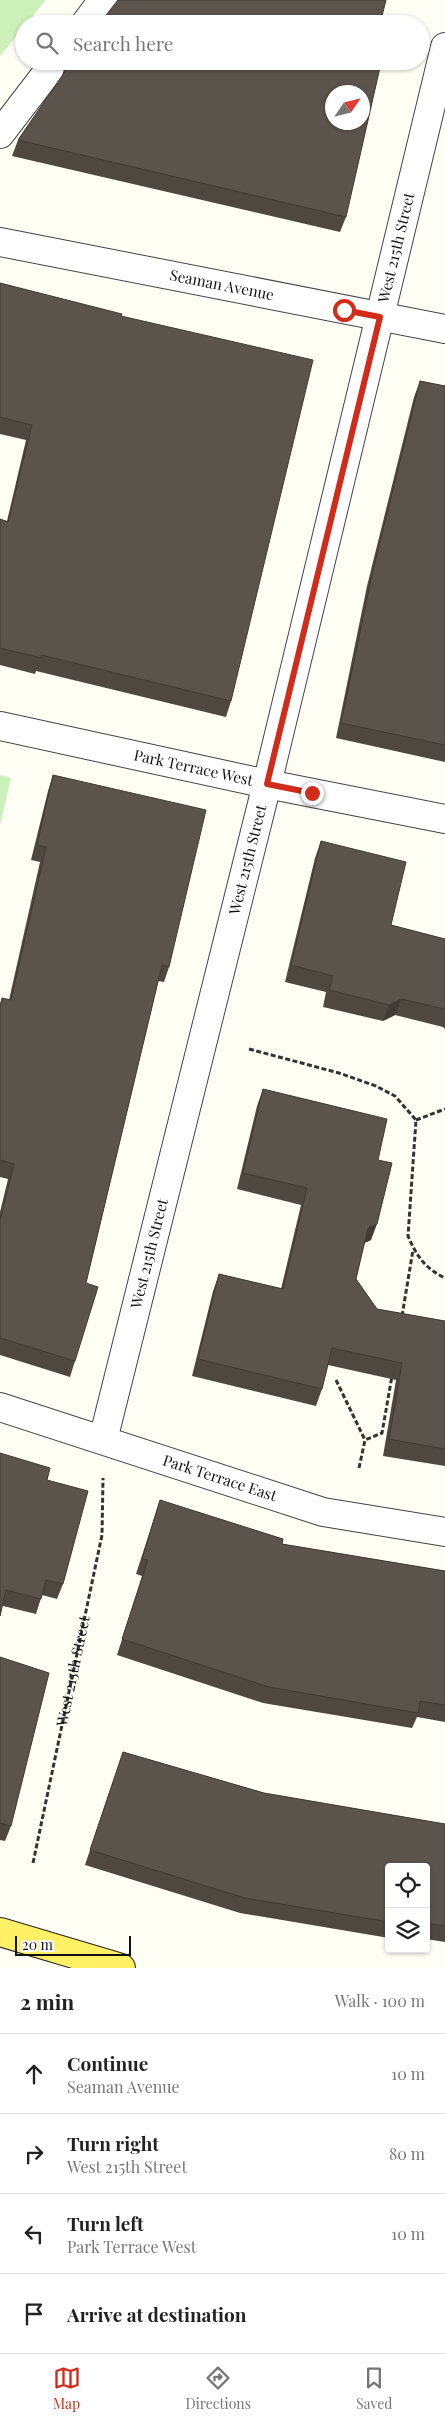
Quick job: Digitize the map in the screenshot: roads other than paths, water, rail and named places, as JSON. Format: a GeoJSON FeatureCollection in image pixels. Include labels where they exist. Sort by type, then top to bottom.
{"type":"FeatureCollection","features":[{"type":"Feature","properties":{"kind":"main road"},"geometry":{"type":"LineString","coordinates":[[0,1932],[121,1968]]}},
{"type":"Feature","properties":{"kind":"street"},"geometry":{"type":"LineString","coordinates":[[92,15],[103,0]]}},
{"type":"Feature","properties":{"kind":"street","name":"West 215th Street"},"geometry":{"type":"LineString","coordinates":[[103,1440],[267,784],[445,47]]}},
{"type":"Feature","properties":{"kind":"street"},"geometry":{"type":"LineString","coordinates":[[0,134],[49,70]]}},
{"type":"Feature","properties":{"kind":"street","name":"Seaman Avenue"},"geometry":{"type":"LineString","coordinates":[[0,242],[445,329]]}},
{"type":"Feature","properties":{"kind":"street","name":"Park Terrace West"},"geometry":{"type":"LineString","coordinates":[[0,726],[267,784],[445,820]]}},
{"type":"Feature","properties":{"kind":"street","name":"Park Terrace East"},"geometry":{"type":"LineString","coordinates":[[0,1407],[323,1512],[445,1532]]}}]}
